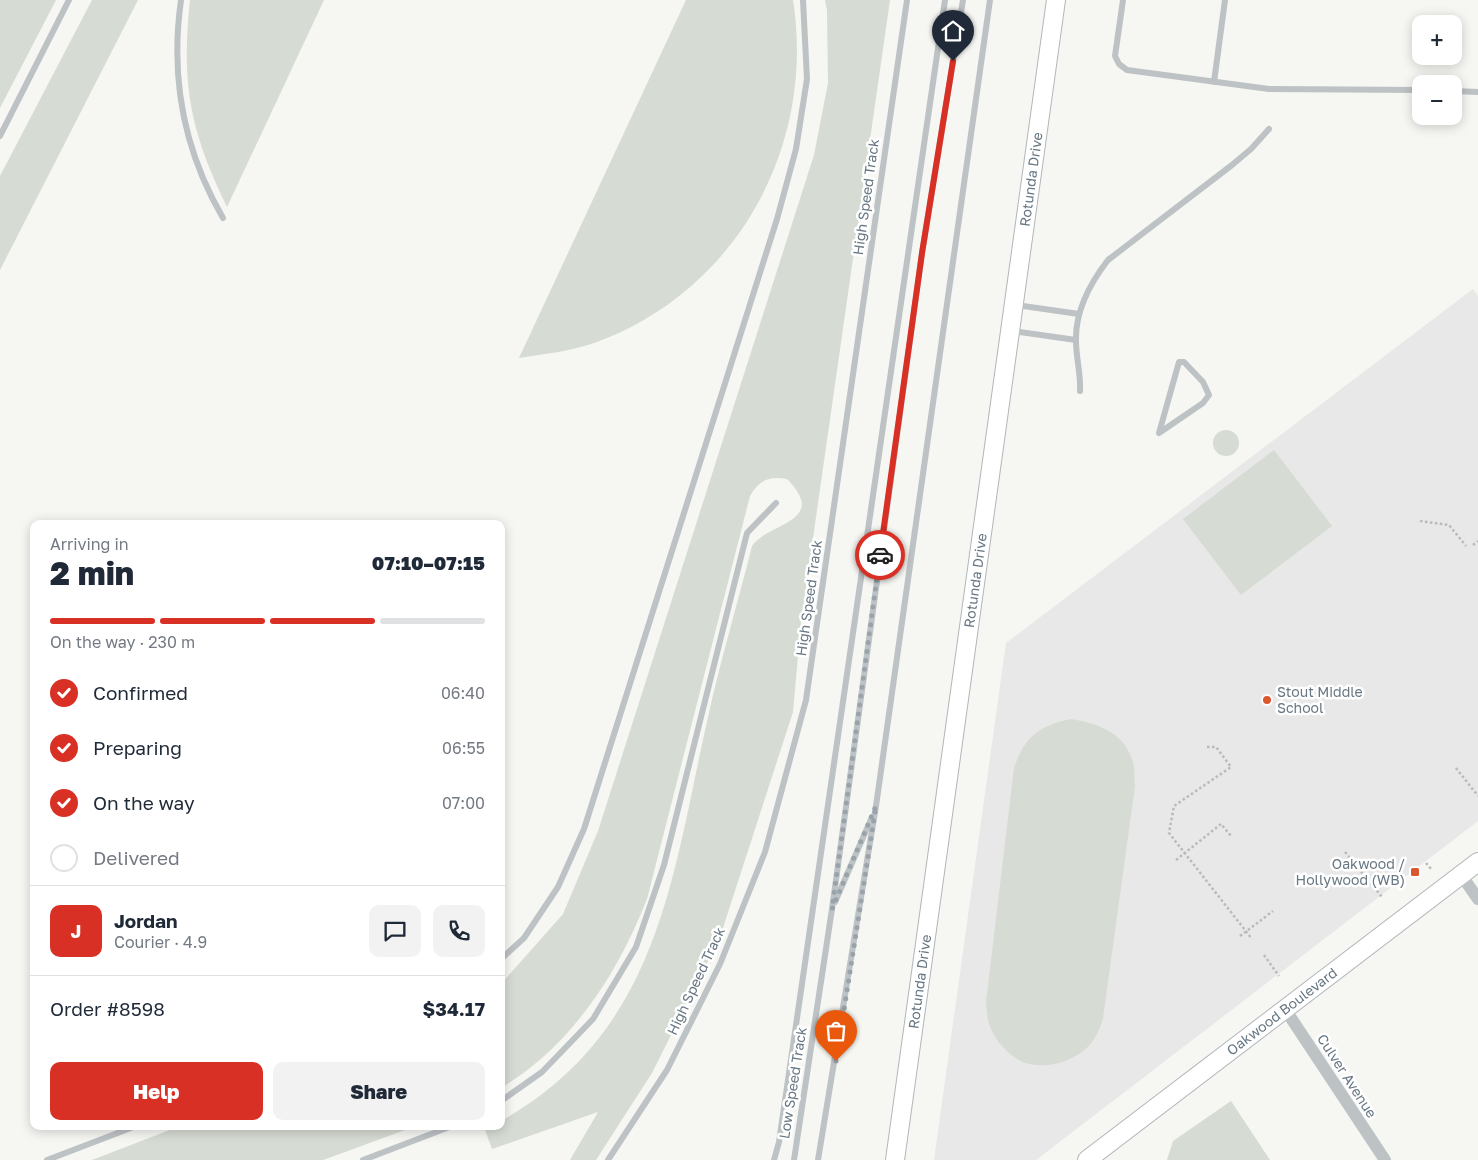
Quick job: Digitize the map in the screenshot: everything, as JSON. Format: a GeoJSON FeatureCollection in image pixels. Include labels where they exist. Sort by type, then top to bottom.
{"type":"FeatureCollection","features":[{"type":"Feature","properties":{"kind":"main road","name":"Rotunda Drive"},"geometry":{"type":"LineString","coordinates":[[897,1157],[1056,0]]}},
{"type":"Feature","properties":{"kind":"main road","name":"Oakwood Boulevard"},"geometry":{"type":"LineString","coordinates":[[1087,1160],[1478,862]]}},
{"type":"Feature","properties":{"kind":"street"},"geometry":{"type":"LineString","coordinates":[[1462,876],[1478,899]]}},
{"type":"Feature","properties":{"kind":"street","name":"Culver Avenue"},"geometry":{"type":"LineString","coordinates":[[1285,1009],[1385,1160]]}},
{"type":"Feature","properties":{"kind":"lane"},"geometry":{"type":"LineString","coordinates":[[0,136],[69,0]]}},
{"type":"Feature","properties":{"kind":"lane"},"geometry":{"type":"LineString","coordinates":[[181,0],[177,55],[184,125],[206,190],[223,218]]}},
{"type":"Feature","properties":{"kind":"lane"},"geometry":{"type":"LineString","coordinates":[[505,955],[524,938],[558,887],[584,829],[771,238],[796,149],[807,79],[802,0]]}},
{"type":"Feature","properties":{"kind":"lane","name":"High Speed Track"},"geometry":{"type":"LineString","coordinates":[[608,1160],[667,1070],[720,964],[765,852],[806,700],[907,0]]}},
{"type":"Feature","properties":{"kind":"lane","name":"Low Speed Track"},"geometry":{"type":"LineString","coordinates":[[774,1160],[779,1142],[945,0]]}},
{"type":"Feature","properties":{"kind":"lane","name":"Low Speed Track"},"geometry":{"type":"LineString","coordinates":[[794,1160],[832,909],[922,253],[963,0]]}},
{"type":"Feature","properties":{"kind":"lane"},"geometry":{"type":"LineString","coordinates":[[818,1160],[876,806],[990,0]]}},
{"type":"Feature","properties":{"kind":"lane"},"geometry":{"type":"LineString","coordinates":[[1123,0],[1115,56],[1119,64],[1127,70],[1269,89],[1412,90]]}},
{"type":"Feature","properties":{"kind":"lane"},"geometry":{"type":"LineString","coordinates":[[1214,82],[1225,0]]}},
{"type":"Feature","properties":{"kind":"lane"},"geometry":{"type":"LineString","coordinates":[[1462,91],[1478,92]]}},
{"type":"Feature","properties":{"kind":"lane"},"geometry":{"type":"LineString","coordinates":[[1080,391],[1081,371],[1076,340],[1079,314],[1096,276],[1108,260],[1251,149],[1269,129]]}},
{"type":"Feature","properties":{"kind":"lane"},"geometry":{"type":"LineString","coordinates":[[1015,305],[1079,314]]}},
{"type":"Feature","properties":{"kind":"lane"},"geometry":{"type":"LineString","coordinates":[[1011,331],[1076,340]]}},
{"type":"Feature","properties":{"kind":"lane"},"geometry":{"type":"LineString","coordinates":[[1179,362],[1184,362],[1203,382],[1209,395],[1203,403],[1160,433],[1179,362]]}},
{"type":"Feature","properties":{"kind":"lane"},"geometry":{"type":"LineString","coordinates":[[505,1098],[542,1072],[593,1019],[636,947],[664,865],[747,532],[776,503]]}},
{"type":"Feature","properties":{"kind":"lane"},"geometry":{"type":"LineString","coordinates":[[832,909],[876,806]]}},
{"type":"Feature","properties":{"kind":"lane"},"geometry":{"type":"LineString","coordinates":[[47,1160],[126,1130]]}},
{"type":"Feature","properties":{"kind":"lane"},"geometry":{"type":"LineString","coordinates":[[363,1160],[442,1130]]}},
{"type":"Feature","properties":{"kind":"path"},"geometry":{"type":"LineString","coordinates":[[1420,521],[1449,525],[1466,546]]}},
{"type":"Feature","properties":{"kind":"path"},"geometry":{"type":"LineString","coordinates":[[1472,545],[1478,541]]}},
{"type":"Feature","properties":{"kind":"path"},"geometry":{"type":"LineString","coordinates":[[1207,746],[1216,747],[1231,767],[1174,806],[1169,833],[1252,940]]}},
{"type":"Feature","properties":{"kind":"path"},"geometry":{"type":"LineString","coordinates":[[1456,768],[1478,796]]}},
{"type":"Feature","properties":{"kind":"path"},"geometry":{"type":"LineString","coordinates":[[1176,860],[1221,824],[1231,836]]}},
{"type":"Feature","properties":{"kind":"path"},"geometry":{"type":"LineString","coordinates":[[1345,852],[1382,897]]}},
{"type":"Feature","properties":{"kind":"path"},"geometry":{"type":"LineString","coordinates":[[1426,863],[1432,870]]}},
{"type":"Feature","properties":{"kind":"path"},"geometry":{"type":"LineString","coordinates":[[1240,936],[1273,910]]}},
{"type":"Feature","properties":{"kind":"path"},"geometry":{"type":"LineString","coordinates":[[1264,955],[1279,976]]}},
{"type":"Feature","properties":{"kind":"shaded area"},"geometry":{"type":"Polygon","coordinates":[[[0,0],[56,0],[0,108],[0,0]]]}},
{"type":"Feature","properties":{"kind":"shaded area"},"geometry":{"type":"Polygon","coordinates":[[[92,0],[138,0],[0,270],[0,176],[92,0]]]}},
{"type":"Feature","properties":{"kind":"shaded area"},"geometry":{"type":"Polygon","coordinates":[[[190,0],[324,0],[227,207],[204,154],[191,106],[187,57],[190,0]]]}},
{"type":"Feature","properties":{"kind":"shaded area"},"geometry":{"type":"Polygon","coordinates":[[[686,0],[793,0],[797,54],[792,108],[778,159],[756,206],[727,249],[690,287],[647,318],[597,342],[578,348],[519,358],[686,0]]]}},
{"type":"Feature","properties":{"kind":"shaded area"},"geometry":{"type":"Polygon","coordinates":[[[825,0],[890,0],[801,622],[793,712],[720,937],[652,1073],[596,1160],[570,1160],[598,1112],[492,1149],[485,1130],[505,1130],[505,1118],[553,1085],[594,1044],[625,999],[649,950],[667,897],[711,703],[752,546],[760,538],[791,520],[799,513],[802,504],[798,493],[787,479],[775,478],[765,480],[757,486],[750,496],[647,899],[622,955],[589,1006],[550,1051],[505,1085],[505,979],[563,914],[598,831],[814,155],[828,83],[827,10],[825,0]]]}},
{"type":"Feature","properties":{"kind":"shaded area"},"geometry":{"type":"Polygon","coordinates":[[[1473,289],[1478,296],[1478,821],[1036,1160],[934,1160],[1006,643],[1473,289]]]}},
{"type":"Feature","properties":{"kind":"shaded area"},"geometry":{"type":"Polygon","coordinates":[[[1226,430],[1235,434],[1239,443],[1235,452],[1226,456],[1217,452],[1213,443],[1217,434],[1226,430]]]}},
{"type":"Feature","properties":{"kind":"shaded area"},"geometry":{"type":"Polygon","coordinates":[[[1274,450],[1332,526],[1241,595],[1183,519],[1274,450]]]}},
{"type":"Feature","properties":{"kind":"shaded area"},"geometry":{"type":"Polygon","coordinates":[[[1071,719],[1101,727],[1123,743],[1133,762],[1135,786],[1103,1018],[1098,1032],[1088,1047],[1070,1059],[1049,1065],[1028,1064],[1010,1054],[999,1042],[990,1026],[986,1002],[1014,768],[1028,740],[1050,725],[1071,719]]]}},
{"type":"Feature","properties":{"kind":"shaded area"},"geometry":{"type":"Polygon","coordinates":[[[1231,1101],[1270,1160],[1167,1160],[1173,1141],[1231,1101]]]}},
{"type":"Feature","properties":{"kind":"shaded area"},"geometry":{"type":"Polygon","coordinates":[[[170,1130],[405,1130],[323,1160],[92,1160],[170,1130]]]}},
{"type":"Feature","properties":{"kind":"way so far"},"geometry":{"type":"LineString","coordinates":[[836,1061],[876,806],[832,909],[880,555]]}},
{"type":"Feature","properties":{"kind":"place","name":"Stout Middle School"},"geometry":{"type":"Point","coordinates":[1267,700]}},
{"type":"Feature","properties":{"kind":"place","name":"Oakwood / Hollywood (WB)"},"geometry":{"type":"Point","coordinates":[1415,872]}},
{"type":"Feature","properties":{"kind":"route"},"geometry":{"type":"LineString","coordinates":[[880,555],[922,253],[953,61]]}}]}
